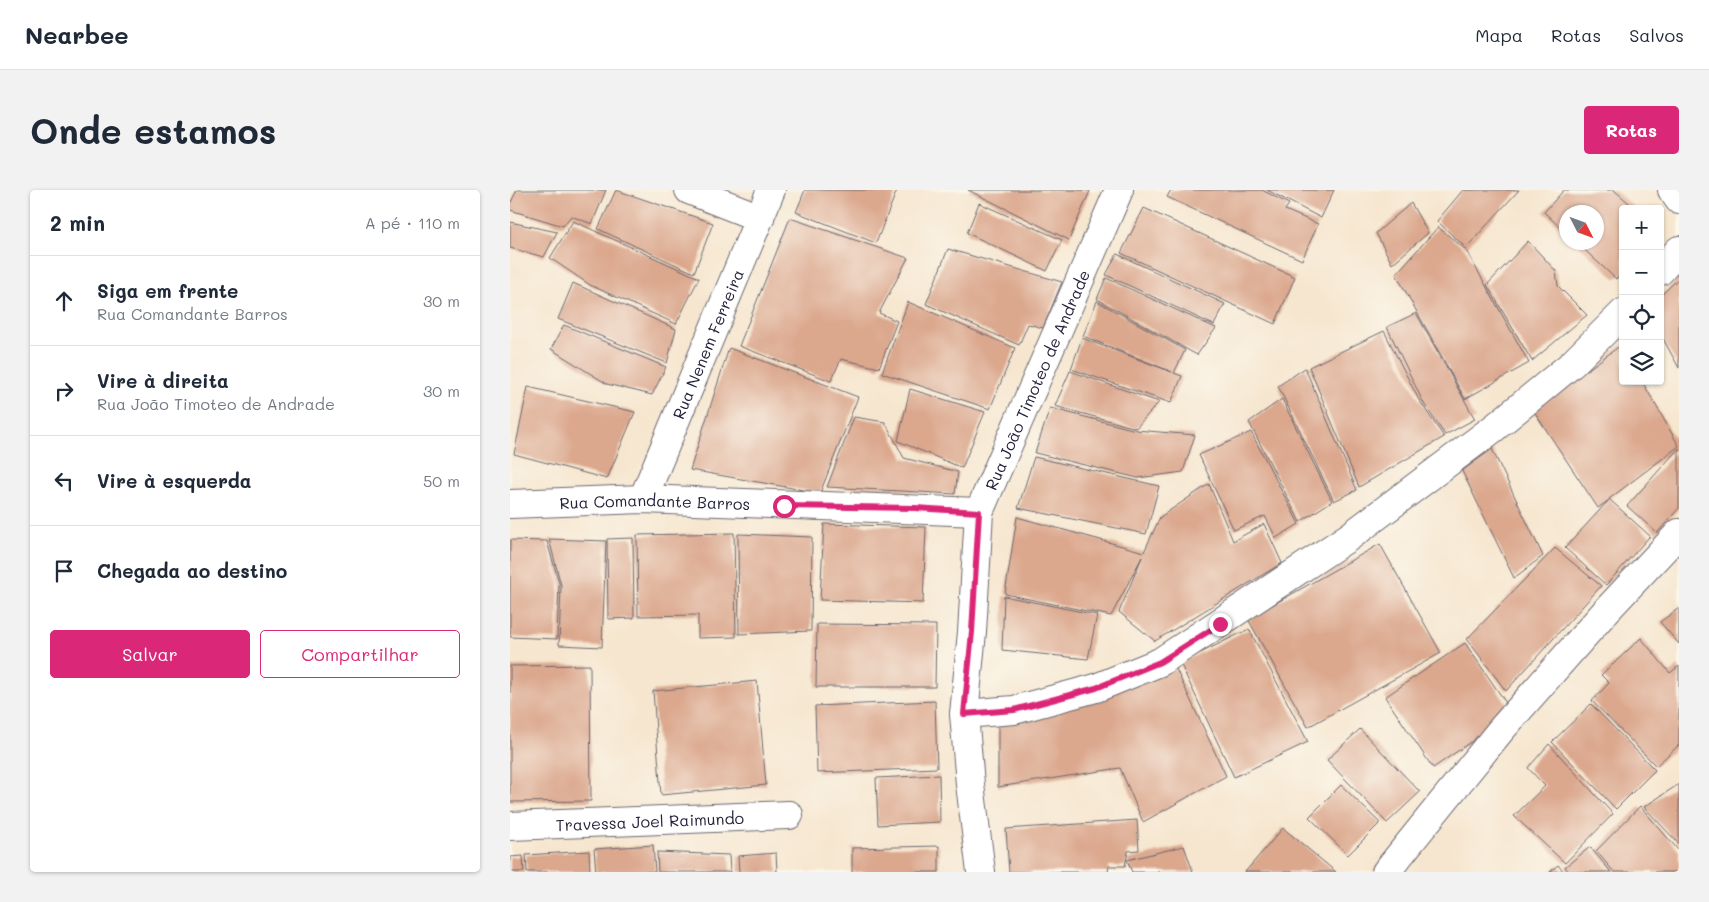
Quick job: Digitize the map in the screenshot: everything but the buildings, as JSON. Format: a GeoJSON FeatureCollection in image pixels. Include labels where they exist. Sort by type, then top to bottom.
{"type":"FeatureCollection","features":[{"type":"Feature","properties":{"kind":"street"},"geometry":{"type":"LineString","coordinates":[[689,190],[760,218]]}},
{"type":"Feature","properties":{"kind":"street","name":"Rua Nenem Ferreira"},"geometry":{"type":"LineString","coordinates":[[643,500],[771,190]]}},
{"type":"Feature","properties":{"kind":"street","name":"Rua João Timoteo de Andrade"},"geometry":{"type":"LineString","coordinates":[[982,872],[970,784],[964,714],[972,632],[979,512],[1119,190]]}},
{"type":"Feature","properties":{"kind":"street"},"geometry":{"type":"LineString","coordinates":[[1672,190],[1679,200]]}},
{"type":"Feature","properties":{"kind":"street"},"geometry":{"type":"LineString","coordinates":[[1664,267],[1679,250]]}},
{"type":"Feature","properties":{"kind":"street"},"geometry":{"type":"LineString","coordinates":[[964,714],[1014,710],[1033,705],[1096,688],[1160,662],[1349,537],[1486,434],[1572,364],[1619,317]]}},
{"type":"Feature","properties":{"kind":"street","name":"Rua Comandante Barros"},"geometry":{"type":"LineString","coordinates":[[510,504],[643,500],[979,512]]}},
{"type":"Feature","properties":{"kind":"street"},"geometry":{"type":"LineString","coordinates":[[1386,872],[1500,731],[1606,611],[1679,533]]}},
{"type":"Feature","properties":{"kind":"street","name":"Travessa Joel Raimundo"},"geometry":{"type":"LineString","coordinates":[[510,826],[789,815]]}},
{"type":"Feature","properties":{"kind":"route"},"geometry":{"type":"LineString","coordinates":[[784,506],[915,508],[979,512],[974,569],[972,632],[964,714],[1014,710],[1096,688],[1160,662],[1220,624]]}}]}
